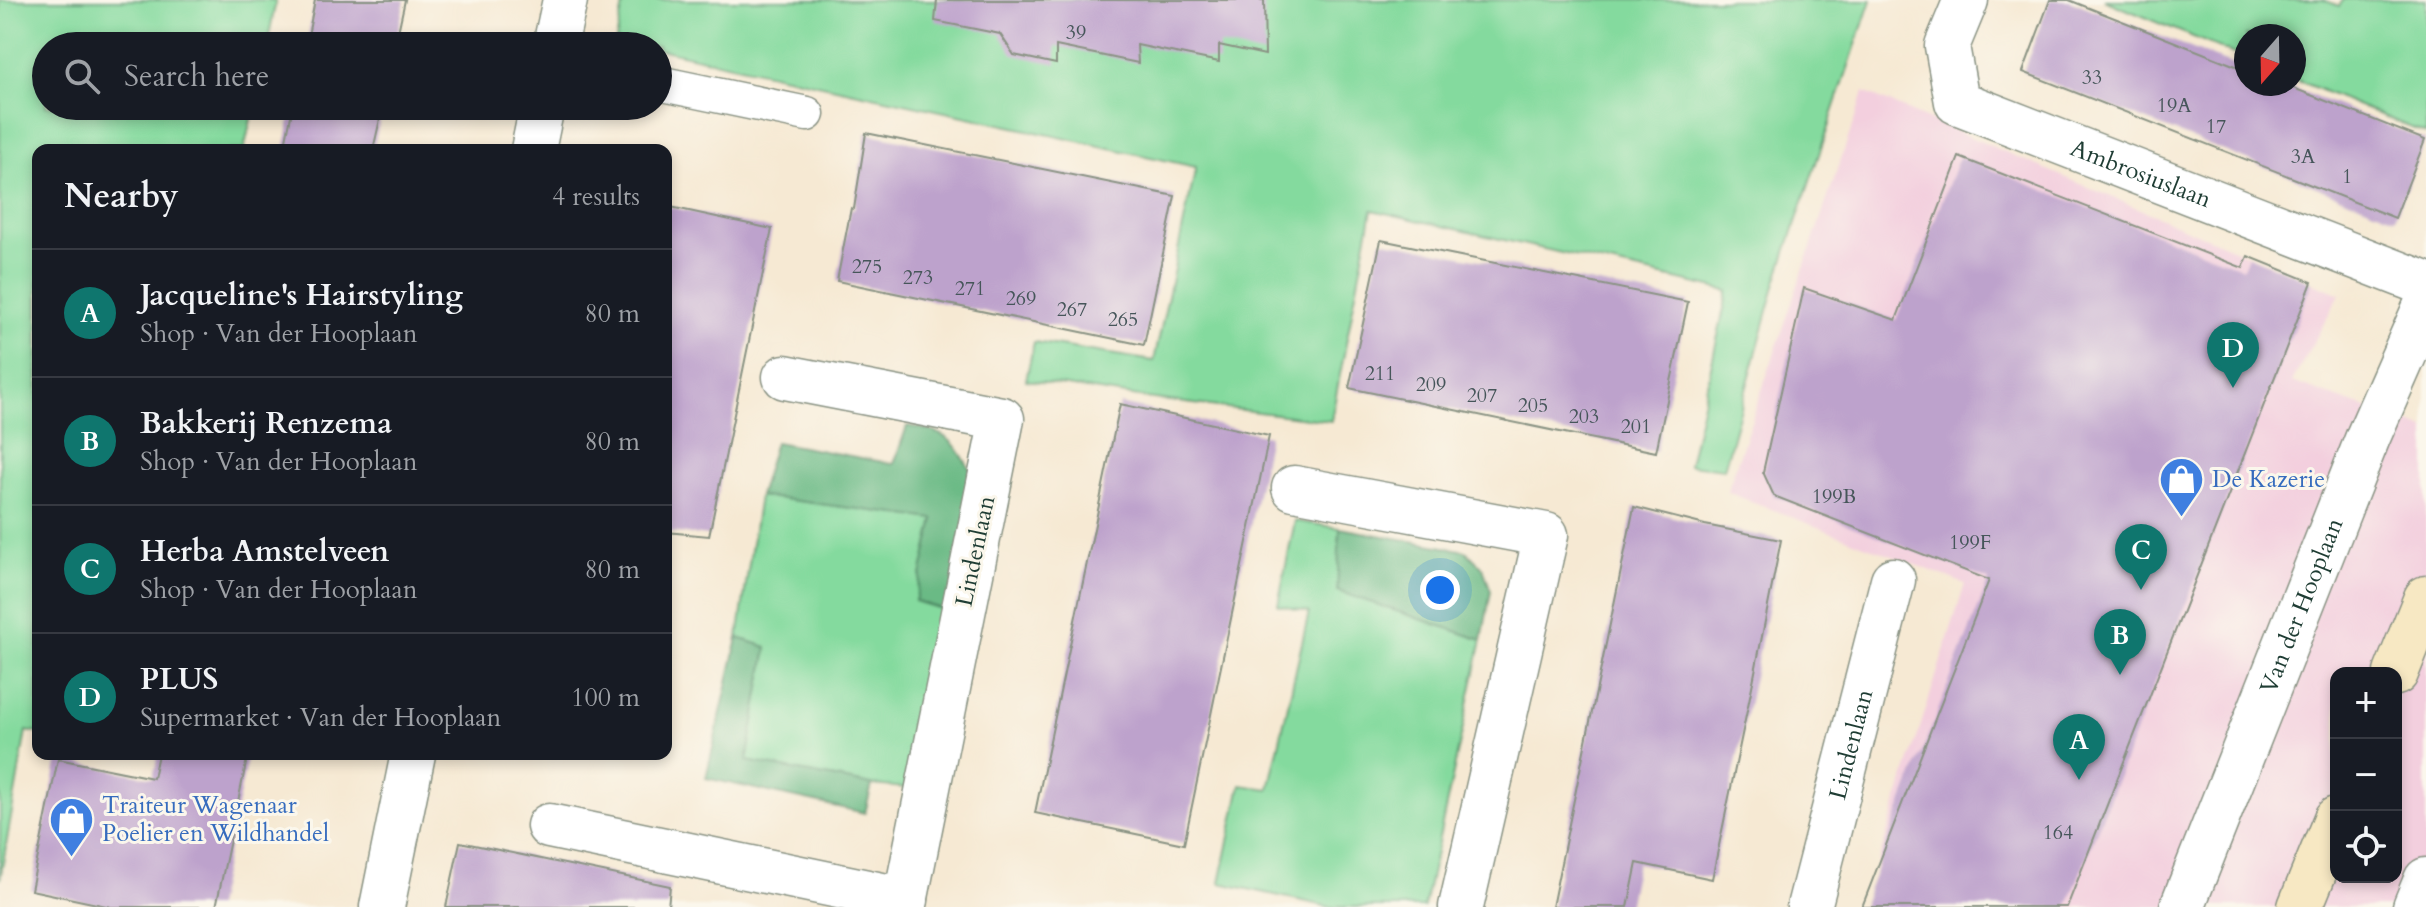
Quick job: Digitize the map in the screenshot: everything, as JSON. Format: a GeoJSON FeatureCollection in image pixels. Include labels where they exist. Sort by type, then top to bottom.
{"type":"FeatureCollection","features":[{"type":"Feature","properties":{"kind":"street"},"geometry":{"type":"LineString","coordinates":[[558,32],[565,0]]}},
{"type":"Feature","properties":{"kind":"street","name":"Ambrosiuslaan"},"geometry":{"type":"LineString","coordinates":[[1966,0],[1947,46],[1957,102],[2426,284]]}},
{"type":"Feature","properties":{"kind":"street"},"geometry":{"type":"LineString","coordinates":[[534,144],[539,120]]}},
{"type":"Feature","properties":{"kind":"street","name":"Van der Hooplaan"},"geometry":{"type":"LineString","coordinates":[[2182,907],[2368,437],[2426,305]]}},
{"type":"Feature","properties":{"kind":"street","name":"Lindenlaan"},"geometry":{"type":"LineString","coordinates":[[549,826],[905,904],[1002,419],[785,377]]}},
{"type":"Feature","properties":{"kind":"street"},"geometry":{"type":"LineString","coordinates":[[1294,488],[1546,535],[1461,907]]}},
{"type":"Feature","properties":{"kind":"street","name":"Lindenlaan"},"geometry":{"type":"LineString","coordinates":[[1809,907],[1893,580]]}},
{"type":"Feature","properties":{"kind":"street"},"geometry":{"type":"LineString","coordinates":[[2398,667],[2426,598]]}},
{"type":"Feature","properties":{"kind":"street"},"geometry":{"type":"LineString","coordinates":[[382,907],[412,760]]}},
{"type":"Feature","properties":{"kind":"street"},"geometry":{"type":"LineString","coordinates":[[2300,907],[2330,834]]}},
{"type":"Feature","properties":{"kind":"street"},"geometry":{"type":"LineString","coordinates":[[2415,907],[2426,880]]}},
{"type":"Feature","properties":{"kind":"lane"},"geometry":{"type":"LineString","coordinates":[[672,86],[807,114]]}},
{"type":"Feature","properties":{"kind":"shaded area"},"geometry":{"type":"Polygon","coordinates":[[[1864,92],[2340,294],[2292,382],[2426,429],[2426,907],[1864,907],[1965,584],[1727,492],[1864,92]]]}},
{"type":"Feature","properties":{"kind":"green space"},"geometry":{"type":"Polygon","coordinates":[[[0,0],[276,0],[270,32],[32,32],[32,120],[251,120],[245,144],[32,144],[32,732],[26,731],[0,880],[0,0]]]}},
{"type":"Feature","properties":{"kind":"green space"},"geometry":{"type":"Polygon","coordinates":[[[624,0],[1871,0],[1776,282],[1724,469],[1689,465],[1728,291],[1372,210],[1331,421],[1026,380],[1034,342],[1154,361],[1196,167],[672,52],[672,32],[618,32],[624,0]]]}},
{"type":"Feature","properties":{"kind":"green space"},"geometry":{"type":"Polygon","coordinates":[[[2104,0],[2324,0],[2339,6],[2342,0],[2426,0],[2426,134],[2306,84],[2306,24],[2234,24],[2234,54],[2104,0]]]}},
{"type":"Feature","properties":{"kind":"green space"},"geometry":{"type":"Polygon","coordinates":[[[907,426],[933,431],[950,440],[975,478],[948,611],[915,601],[934,519],[759,496],[775,442],[894,464],[907,426]]]}},
{"type":"Feature","properties":{"kind":"green space"},"geometry":{"type":"Polygon","coordinates":[[[759,496],[935,519],[915,601],[948,611],[905,788],[872,785],[747,761],[767,647],[738,638],[759,496]]]}},
{"type":"Feature","properties":{"kind":"green space"},"geometry":{"type":"Polygon","coordinates":[[[1295,521],[1340,528],[1338,591],[1482,640],[1424,907],[1330,907],[1220,883],[1241,785],[1269,789],[1309,612],[1278,605],[1295,521]]]}},
{"type":"Feature","properties":{"kind":"green space"},"geometry":{"type":"Polygon","coordinates":[[[1340,528],[1466,551],[1483,568],[1491,591],[1482,640],[1337,591],[1340,528]]]}},
{"type":"Feature","properties":{"kind":"green space"},"geometry":{"type":"Polygon","coordinates":[[[738,638],[767,647],[747,761],[872,785],[865,813],[706,778],[738,638]]]}},
{"type":"Feature","properties":{"kind":"building"},"geometry":{"type":"Polygon","coordinates":[[[315,0],[405,0],[398,32],[309,32],[315,0]]]}},
{"type":"Feature","properties":{"kind":"building"},"geometry":{"type":"Polygon","coordinates":[[[937,0],[1264,0],[1265,55],[1219,45],[1219,62],[1137,45],[1138,63],[1056,46],[1056,64],[1014,55],[1000,34],[935,21],[937,0]]]}},
{"type":"Feature","properties":{"kind":"building"},"geometry":{"type":"Polygon","coordinates":[[[2050,0],[2069,0],[2234,65],[2234,96],[2306,96],[2306,93],[2425,140],[2395,218],[2023,72],[2050,0]]]}},
{"type":"Feature","properties":{"kind":"building"},"geometry":{"type":"Polygon","coordinates":[[[290,120],[380,120],[374,144],[285,144],[290,120]]]}},
{"type":"Feature","properties":{"kind":"building"},"geometry":{"type":"Polygon","coordinates":[[[866,133],[1175,196],[1144,345],[837,281],[851,208],[854,209],[866,133]]]}},
{"type":"Feature","properties":{"kind":"building"},"geometry":{"type":"Polygon","coordinates":[[[1959,157],[2243,268],[2248,256],[2312,282],[2067,907],[1862,907],[1989,580],[1774,496],[1763,472],[1804,288],[1896,320],[1959,157]]]}},
{"type":"Feature","properties":{"kind":"building"},"geometry":{"type":"Polygon","coordinates":[[[672,207],[772,229],[709,536],[672,533],[672,207]]]}},
{"type":"Feature","properties":{"kind":"building"},"geometry":{"type":"Polygon","coordinates":[[[1381,240],[1688,302],[1656,452],[1349,388],[1381,240]]]}},
{"type":"Feature","properties":{"kind":"building"},"geometry":{"type":"Polygon","coordinates":[[[1120,404],[1269,436],[1184,844],[1035,813],[1120,404]]]}},
{"type":"Feature","properties":{"kind":"building"},"geometry":{"type":"Polygon","coordinates":[[[1634,507],[1781,540],[1754,677],[1712,879],[1637,863],[1628,907],[1552,907],[1634,507]]]}},
{"type":"Feature","properties":{"kind":"building"},"geometry":{"type":"Polygon","coordinates":[[[58,760],[153,778],[157,760],[247,760],[216,907],[111,907],[31,890],[58,760]]]}},
{"type":"Feature","properties":{"kind":"building"},"geometry":{"type":"Polygon","coordinates":[[[460,842],[670,886],[668,907],[446,907],[460,842]]]}},
{"type":"Feature","properties":{"kind":"place","name":"PLUS"},"geometry":{"type":"Point","coordinates":[2233,388]}},
{"type":"Feature","properties":{"kind":"place","name":"De Kazerie"},"geometry":{"type":"Point","coordinates":[2181,518]}},
{"type":"Feature","properties":{"kind":"place","name":"Herba Amstelveen"},"geometry":{"type":"Point","coordinates":[2141,590]}},
{"type":"Feature","properties":{"kind":"place","name":"Bakkerij Renzema"},"geometry":{"type":"Point","coordinates":[2120,675]}},
{"type":"Feature","properties":{"kind":"place","name":"Jacqueline's Hairstyling"},"geometry":{"type":"Point","coordinates":[2079,780]}},
{"type":"Feature","properties":{"kind":"place","name":"Traiteur Wagenaar Poelier en Wildhandel"},"geometry":{"type":"Point","coordinates":[71,858]}}]}
